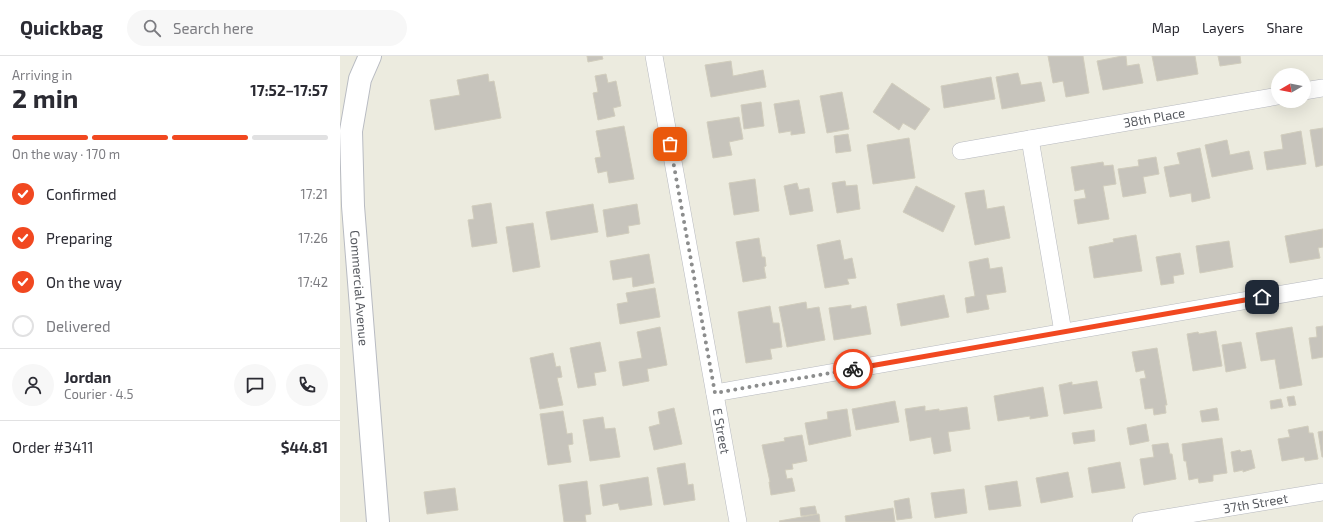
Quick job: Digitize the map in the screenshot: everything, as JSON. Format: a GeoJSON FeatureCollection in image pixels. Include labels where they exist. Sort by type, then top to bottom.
{"type":"FeatureCollection","features":[{"type":"Feature","properties":{"kind":"street","name":"Commercial Avenue"},"geometry":{"type":"LineString","coordinates":[[370,56],[360,79],[351,131],[353,206],[378,522]]}},
{"type":"Feature","properties":{"kind":"street","name":"E Street"},"geometry":{"type":"LineString","coordinates":[[654,56],[738,522]]}},
{"type":"Feature","properties":{"kind":"street"},"geometry":{"type":"LineString","coordinates":[[1311,90],[1323,88]]}},
{"type":"Feature","properties":{"kind":"street","name":"38th Place"},"geometry":{"type":"LineString","coordinates":[[961,151],[1271,97]]}},
{"type":"Feature","properties":{"kind":"street"},"geometry":{"type":"LineString","coordinates":[[1030,139],[1063,332]]}},
{"type":"Feature","properties":{"kind":"street"},"geometry":{"type":"LineString","coordinates":[[715,393],[1323,287]]}},
{"type":"Feature","properties":{"kind":"street","name":"37th Street"},"geometry":{"type":"LineString","coordinates":[[1141,522],[1323,492]]}},
{"type":"Feature","properties":{"kind":"building"},"geometry":{"type":"Polygon","coordinates":[[[587,56],[602,56],[603,59],[588,62],[587,56]]]}},
{"type":"Feature","properties":{"kind":"building"},"geometry":{"type":"Polygon","coordinates":[[[1048,56],[1083,56],[1089,93],[1066,97],[1063,81],[1053,83],[1048,56]]]}},
{"type":"Feature","properties":{"kind":"building"},"geometry":{"type":"Polygon","coordinates":[[[1126,56],[1127,66],[1139,64],[1143,83],[1103,90],[1097,61],[1126,56]]]}},
{"type":"Feature","properties":{"kind":"building"},"geometry":{"type":"Polygon","coordinates":[[[1152,56],[1195,56],[1198,74],[1157,81],[1152,56]]]}},
{"type":"Feature","properties":{"kind":"building"},"geometry":{"type":"Polygon","coordinates":[[[1218,56],[1240,56],[1241,63],[1220,66],[1218,56]]]}},
{"type":"Feature","properties":{"kind":"building"},"geometry":{"type":"Polygon","coordinates":[[[731,61],[733,76],[763,70],[766,87],[711,97],[705,65],[731,61]]]}},
{"type":"Feature","properties":{"kind":"building"},"geometry":{"type":"Polygon","coordinates":[[[1018,73],[1021,85],[1041,82],[1045,101],[1002,109],[996,77],[1018,73]]]}},
{"type":"Feature","properties":{"kind":"building"},"geometry":{"type":"Polygon","coordinates":[[[488,74],[489,82],[494,81],[501,118],[435,130],[430,100],[460,95],[457,80],[488,74]]]}},
{"type":"Feature","properties":{"kind":"building"},"geometry":{"type":"Polygon","coordinates":[[[606,74],[608,83],[616,81],[621,106],[613,108],[615,116],[598,120],[593,93],[598,92],[595,76],[606,74]]]}},
{"type":"Feature","properties":{"kind":"building"},"geometry":{"type":"Polygon","coordinates":[[[991,77],[995,99],[944,108],[941,86],[991,77]]]}},
{"type":"Feature","properties":{"kind":"building"},"geometry":{"type":"Polygon","coordinates":[[[892,83],[930,109],[915,130],[903,123],[899,130],[873,112],[892,83]]]}},
{"type":"Feature","properties":{"kind":"building"},"geometry":{"type":"Polygon","coordinates":[[[842,92],[849,129],[827,133],[820,96],[842,92]]]}},
{"type":"Feature","properties":{"kind":"building"},"geometry":{"type":"Polygon","coordinates":[[[799,100],[805,133],[791,135],[791,131],[779,133],[774,104],[799,100]]]}},
{"type":"Feature","properties":{"kind":"building"},"geometry":{"type":"Polygon","coordinates":[[[761,102],[764,126],[744,129],[741,105],[761,102]]]}},
{"type":"Feature","properties":{"kind":"building"},"geometry":{"type":"Polygon","coordinates":[[[739,117],[743,139],[729,142],[732,155],[713,158],[707,122],[739,117]]]}},
{"type":"Feature","properties":{"kind":"building"},"geometry":{"type":"Polygon","coordinates":[[[624,126],[634,179],[609,183],[607,171],[598,173],[595,158],[601,157],[596,131],[624,126]]]}},
{"type":"Feature","properties":{"kind":"building"},"geometry":{"type":"Polygon","coordinates":[[[1323,128],[1323,165],[1316,167],[1310,130],[1323,128]]]}},
{"type":"Feature","properties":{"kind":"building"},"geometry":{"type":"Polygon","coordinates":[[[1301,131],[1306,164],[1267,170],[1264,152],[1283,149],[1281,135],[1301,131]]]}},
{"type":"Feature","properties":{"kind":"building"},"geometry":{"type":"Polygon","coordinates":[[[848,134],[851,151],[836,153],[834,136],[848,134]]]}},
{"type":"Feature","properties":{"kind":"building"},"geometry":{"type":"Polygon","coordinates":[[[909,138],[915,178],[873,184],[867,145],[909,138]]]}},
{"type":"Feature","properties":{"kind":"building"},"geometry":{"type":"Polygon","coordinates":[[[1227,140],[1230,155],[1249,151],[1253,169],[1212,177],[1205,145],[1227,140]]]}},
{"type":"Feature","properties":{"kind":"building"},"geometry":{"type":"Polygon","coordinates":[[[1200,148],[1210,198],[1192,202],[1191,193],[1170,197],[1164,167],[1180,164],[1177,153],[1200,148]]]}},
{"type":"Feature","properties":{"kind":"building"},"geometry":{"type":"Polygon","coordinates":[[[1156,157],[1159,174],[1143,177],[1146,193],[1123,197],[1118,169],[1139,166],[1138,160],[1156,157]]]}},
{"type":"Feature","properties":{"kind":"building"},"geometry":{"type":"Polygon","coordinates":[[[1103,162],[1104,166],[1113,165],[1116,184],[1103,186],[1109,219],[1078,224],[1074,200],[1086,198],[1084,189],[1075,191],[1071,167],[1103,162]]]}},
{"type":"Feature","properties":{"kind":"building"},"geometry":{"type":"Polygon","coordinates":[[[755,179],[759,211],[734,215],[729,183],[755,179]]]}},
{"type":"Feature","properties":{"kind":"building"},"geometry":{"type":"Polygon","coordinates":[[[845,181],[846,186],[857,185],[860,209],[837,213],[832,183],[845,181]]]}},
{"type":"Feature","properties":{"kind":"building"},"geometry":{"type":"Polygon","coordinates":[[[797,183],[799,190],[809,188],[813,211],[790,215],[784,186],[797,183]]]}},
{"type":"Feature","properties":{"kind":"building"},"geometry":{"type":"Polygon","coordinates":[[[916,186],[955,206],[943,232],[903,212],[916,186]]]}},
{"type":"Feature","properties":{"kind":"building"},"geometry":{"type":"Polygon","coordinates":[[[984,190],[987,209],[1004,206],[1010,238],[975,245],[965,193],[984,190]]]}},
{"type":"Feature","properties":{"kind":"building"},"geometry":{"type":"Polygon","coordinates":[[[491,203],[497,243],[472,247],[468,220],[474,219],[472,206],[491,203]]]}},
{"type":"Feature","properties":{"kind":"building"},"geometry":{"type":"Polygon","coordinates":[[[593,204],[598,232],[551,240],[546,212],[593,204]]]}},
{"type":"Feature","properties":{"kind":"building"},"geometry":{"type":"Polygon","coordinates":[[[637,204],[640,224],[628,226],[629,233],[607,237],[603,210],[637,204]]]}},
{"type":"Feature","properties":{"kind":"building"},"geometry":{"type":"Polygon","coordinates":[[[533,223],[540,267],[513,272],[506,227],[533,223]]]}},
{"type":"Feature","properties":{"kind":"building"},"geometry":{"type":"Polygon","coordinates":[[[1323,229],[1323,247],[1318,248],[1320,258],[1290,263],[1285,236],[1323,229]]]}},
{"type":"Feature","properties":{"kind":"building"},"geometry":{"type":"Polygon","coordinates":[[[1136,235],[1142,271],[1094,278],[1089,247],[1114,242],[1113,239],[1136,235]]]}},
{"type":"Feature","properties":{"kind":"building"},"geometry":{"type":"Polygon","coordinates":[[[759,238],[762,257],[765,257],[766,266],[764,267],[766,278],[743,282],[736,242],[759,238]]]}},
{"type":"Feature","properties":{"kind":"building"},"geometry":{"type":"Polygon","coordinates":[[[840,240],[844,260],[852,258],[856,278],[847,279],[849,284],[825,288],[817,245],[840,240]]]}},
{"type":"Feature","properties":{"kind":"building"},"geometry":{"type":"Polygon","coordinates":[[[1229,241],[1233,267],[1200,273],[1196,246],[1229,241]]]}},
{"type":"Feature","properties":{"kind":"building"},"geometry":{"type":"Polygon","coordinates":[[[1180,253],[1184,274],[1173,276],[1174,283],[1161,285],[1156,257],[1180,253]]]}},
{"type":"Feature","properties":{"kind":"building"},"geometry":{"type":"Polygon","coordinates":[[[649,254],[654,283],[633,287],[632,277],[613,280],[610,261],[649,254]]]}},
{"type":"Feature","properties":{"kind":"building"},"geometry":{"type":"Polygon","coordinates":[[[988,258],[990,269],[1002,267],[1006,292],[986,295],[989,309],[967,313],[965,298],[975,296],[969,262],[988,258]]]}},
{"type":"Feature","properties":{"kind":"building"},"geometry":{"type":"Polygon","coordinates":[[[655,288],[660,317],[620,324],[617,304],[628,302],[626,293],[655,288]]]}},
{"type":"Feature","properties":{"kind":"building"},"geometry":{"type":"Polygon","coordinates":[[[944,295],[949,317],[901,326],[897,304],[944,295]]]}},
{"type":"Feature","properties":{"kind":"building"},"geometry":{"type":"Polygon","coordinates":[[[806,302],[807,309],[819,307],[825,340],[787,347],[779,307],[806,302]]]}},
{"type":"Feature","properties":{"kind":"building"},"geometry":{"type":"Polygon","coordinates":[[[851,305],[851,309],[866,306],[871,334],[834,340],[829,308],[851,305]]]}},
{"type":"Feature","properties":{"kind":"building"},"geometry":{"type":"Polygon","coordinates":[[[770,306],[773,323],[779,323],[782,347],[770,349],[772,359],[746,363],[738,312],[770,306]]]}},
{"type":"Feature","properties":{"kind":"building"},"geometry":{"type":"Polygon","coordinates":[[[1323,326],[1323,357],[1312,359],[1309,338],[1317,337],[1316,327],[1323,326]]]}},
{"type":"Feature","properties":{"kind":"building"},"geometry":{"type":"Polygon","coordinates":[[[660,327],[667,365],[647,369],[649,381],[623,386],[619,362],[642,358],[637,332],[660,327]]]}},
{"type":"Feature","properties":{"kind":"building"},"geometry":{"type":"Polygon","coordinates":[[[1292,327],[1302,385],[1280,389],[1275,359],[1261,361],[1256,333],[1292,327]]]}},
{"type":"Feature","properties":{"kind":"building"},"geometry":{"type":"Polygon","coordinates":[[[1216,331],[1222,366],[1193,371],[1187,334],[1198,332],[1199,334],[1216,331]]]}},
{"type":"Feature","properties":{"kind":"building"},"geometry":{"type":"Polygon","coordinates":[[[600,342],[606,371],[594,373],[596,385],[578,388],[570,348],[600,342]]]}},
{"type":"Feature","properties":{"kind":"building"},"geometry":{"type":"Polygon","coordinates":[[[1241,342],[1246,368],[1226,372],[1222,345],[1241,342]]]}},
{"type":"Feature","properties":{"kind":"building"},"geometry":{"type":"Polygon","coordinates":[[[1157,348],[1167,405],[1165,405],[1166,413],[1154,415],[1153,408],[1145,409],[1140,379],[1146,378],[1144,370],[1136,372],[1132,352],[1157,348]]]}},
{"type":"Feature","properties":{"kind":"building"},"geometry":{"type":"Polygon","coordinates":[[[553,353],[556,367],[560,366],[562,377],[557,378],[563,405],[540,409],[530,358],[553,353]]]}},
{"type":"Feature","properties":{"kind":"building"},"geometry":{"type":"Polygon","coordinates":[[[1097,381],[1102,408],[1064,414],[1059,385],[1072,382],[1072,385],[1097,381]]]}},
{"type":"Feature","properties":{"kind":"building"},"geometry":{"type":"Polygon","coordinates":[[[1043,387],[1048,416],[1030,419],[1030,416],[998,421],[994,396],[1043,387]]]}},
{"type":"Feature","properties":{"kind":"building"},"geometry":{"type":"Polygon","coordinates":[[[1294,396],[1296,405],[1289,406],[1287,397],[1294,396]]]}},
{"type":"Feature","properties":{"kind":"building"},"geometry":{"type":"Polygon","coordinates":[[[1281,399],[1283,407],[1271,409],[1270,401],[1281,399]]]}},
{"type":"Feature","properties":{"kind":"building"},"geometry":{"type":"Polygon","coordinates":[[[895,401],[899,422],[856,430],[852,409],[895,401]]]}},
{"type":"Feature","properties":{"kind":"building"},"geometry":{"type":"Polygon","coordinates":[[[925,406],[925,411],[939,409],[939,411],[967,407],[970,429],[948,432],[951,451],[934,454],[931,437],[910,441],[905,409],[925,406]]]}},
{"type":"Feature","properties":{"kind":"building"},"geometry":{"type":"Polygon","coordinates":[[[674,408],[682,444],[654,450],[649,427],[660,424],[658,412],[674,408]]]}},
{"type":"Feature","properties":{"kind":"building"},"geometry":{"type":"Polygon","coordinates":[[[1217,408],[1219,420],[1202,422],[1200,411],[1217,408]]]}},
{"type":"Feature","properties":{"kind":"building"},"geometry":{"type":"Polygon","coordinates":[[[847,409],[851,436],[809,445],[805,423],[828,419],[827,412],[847,409]]]}},
{"type":"Feature","properties":{"kind":"building"},"geometry":{"type":"Polygon","coordinates":[[[563,411],[567,434],[572,433],[573,444],[568,445],[571,462],[548,465],[540,414],[563,411]]]}},
{"type":"Feature","properties":{"kind":"building"},"geometry":{"type":"Polygon","coordinates":[[[603,417],[605,429],[615,428],[620,457],[590,461],[583,420],[603,417]]]}},
{"type":"Feature","properties":{"kind":"building"},"geometry":{"type":"Polygon","coordinates":[[[1146,424],[1149,441],[1130,445],[1127,428],[1146,424]]]}},
{"type":"Feature","properties":{"kind":"building"},"geometry":{"type":"Polygon","coordinates":[[[1308,426],[1309,433],[1313,433],[1318,459],[1305,461],[1304,457],[1282,461],[1278,439],[1290,437],[1288,430],[1308,426]]]}},
{"type":"Feature","properties":{"kind":"building"},"geometry":{"type":"Polygon","coordinates":[[[1094,430],[1095,441],[1074,444],[1072,433],[1094,430]]]}},
{"type":"Feature","properties":{"kind":"building"},"geometry":{"type":"Polygon","coordinates":[[[1323,431],[1323,457],[1322,457],[1318,432],[1323,431]]]}},
{"type":"Feature","properties":{"kind":"building"},"geometry":{"type":"Polygon","coordinates":[[[802,435],[807,461],[792,464],[793,469],[785,470],[787,479],[792,478],[795,491],[771,495],[770,482],[762,445],[785,441],[784,438],[802,435]]]}},
{"type":"Feature","properties":{"kind":"building"},"geometry":{"type":"Polygon","coordinates":[[[1222,438],[1227,473],[1213,475],[1213,481],[1199,483],[1198,478],[1189,480],[1186,461],[1184,461],[1182,444],[1222,438]]]}},
{"type":"Feature","properties":{"kind":"building"},"geometry":{"type":"Polygon","coordinates":[[[1168,443],[1170,454],[1172,454],[1176,479],[1144,485],[1140,459],[1154,457],[1152,445],[1168,443]]]}},
{"type":"Feature","properties":{"kind":"building"},"geometry":{"type":"Polygon","coordinates":[[[1240,450],[1241,452],[1251,450],[1255,468],[1243,472],[1243,470],[1234,472],[1231,452],[1240,450]]]}},
{"type":"Feature","properties":{"kind":"building"},"geometry":{"type":"Polygon","coordinates":[[[1120,462],[1125,488],[1092,493],[1088,468],[1120,462]]]}},
{"type":"Feature","properties":{"kind":"building"},"geometry":{"type":"Polygon","coordinates":[[[685,463],[688,485],[693,484],[695,500],[664,505],[657,468],[685,463]]]}},
{"type":"Feature","properties":{"kind":"building"},"geometry":{"type":"Polygon","coordinates":[[[1068,472],[1073,497],[1041,503],[1036,478],[1068,472]]]}},
{"type":"Feature","properties":{"kind":"building"},"geometry":{"type":"Polygon","coordinates":[[[648,477],[652,505],[620,510],[618,503],[603,506],[600,485],[648,477]]]}},
{"type":"Feature","properties":{"kind":"building"},"geometry":{"type":"Polygon","coordinates":[[[587,481],[591,514],[585,515],[586,522],[564,522],[559,485],[587,481]]]}},
{"type":"Feature","properties":{"kind":"building"},"geometry":{"type":"Polygon","coordinates":[[[1017,481],[1021,506],[989,510],[985,486],[1017,481]]]}},
{"type":"Feature","properties":{"kind":"building"},"geometry":{"type":"Polygon","coordinates":[[[455,488],[458,510],[427,514],[424,492],[455,488]]]}},
{"type":"Feature","properties":{"kind":"building"},"geometry":{"type":"Polygon","coordinates":[[[964,489],[967,513],[935,518],[931,493],[964,489]]]}},
{"type":"Feature","properties":{"kind":"building"},"geometry":{"type":"Polygon","coordinates":[[[909,498],[912,518],[897,520],[894,501],[909,498]]]}},
{"type":"Feature","properties":{"kind":"building"},"geometry":{"type":"Polygon","coordinates":[[[815,506],[817,514],[801,516],[800,508],[815,506]]]}},
{"type":"Feature","properties":{"kind":"building"},"geometry":{"type":"Polygon","coordinates":[[[893,508],[895,522],[846,522],[845,516],[893,508]]]}},
{"type":"Feature","properties":{"kind":"building"},"geometry":{"type":"Polygon","coordinates":[[[819,514],[820,522],[779,521],[819,514]]]}},
{"type":"Feature","properties":{"kind":"way so far"},"geometry":{"type":"LineString","coordinates":[[670,144],[715,393],[853,369]]}},
{"type":"Feature","properties":{"kind":"route"},"geometry":{"type":"LineString","coordinates":[[853,369],[1262,297]]}}]}
